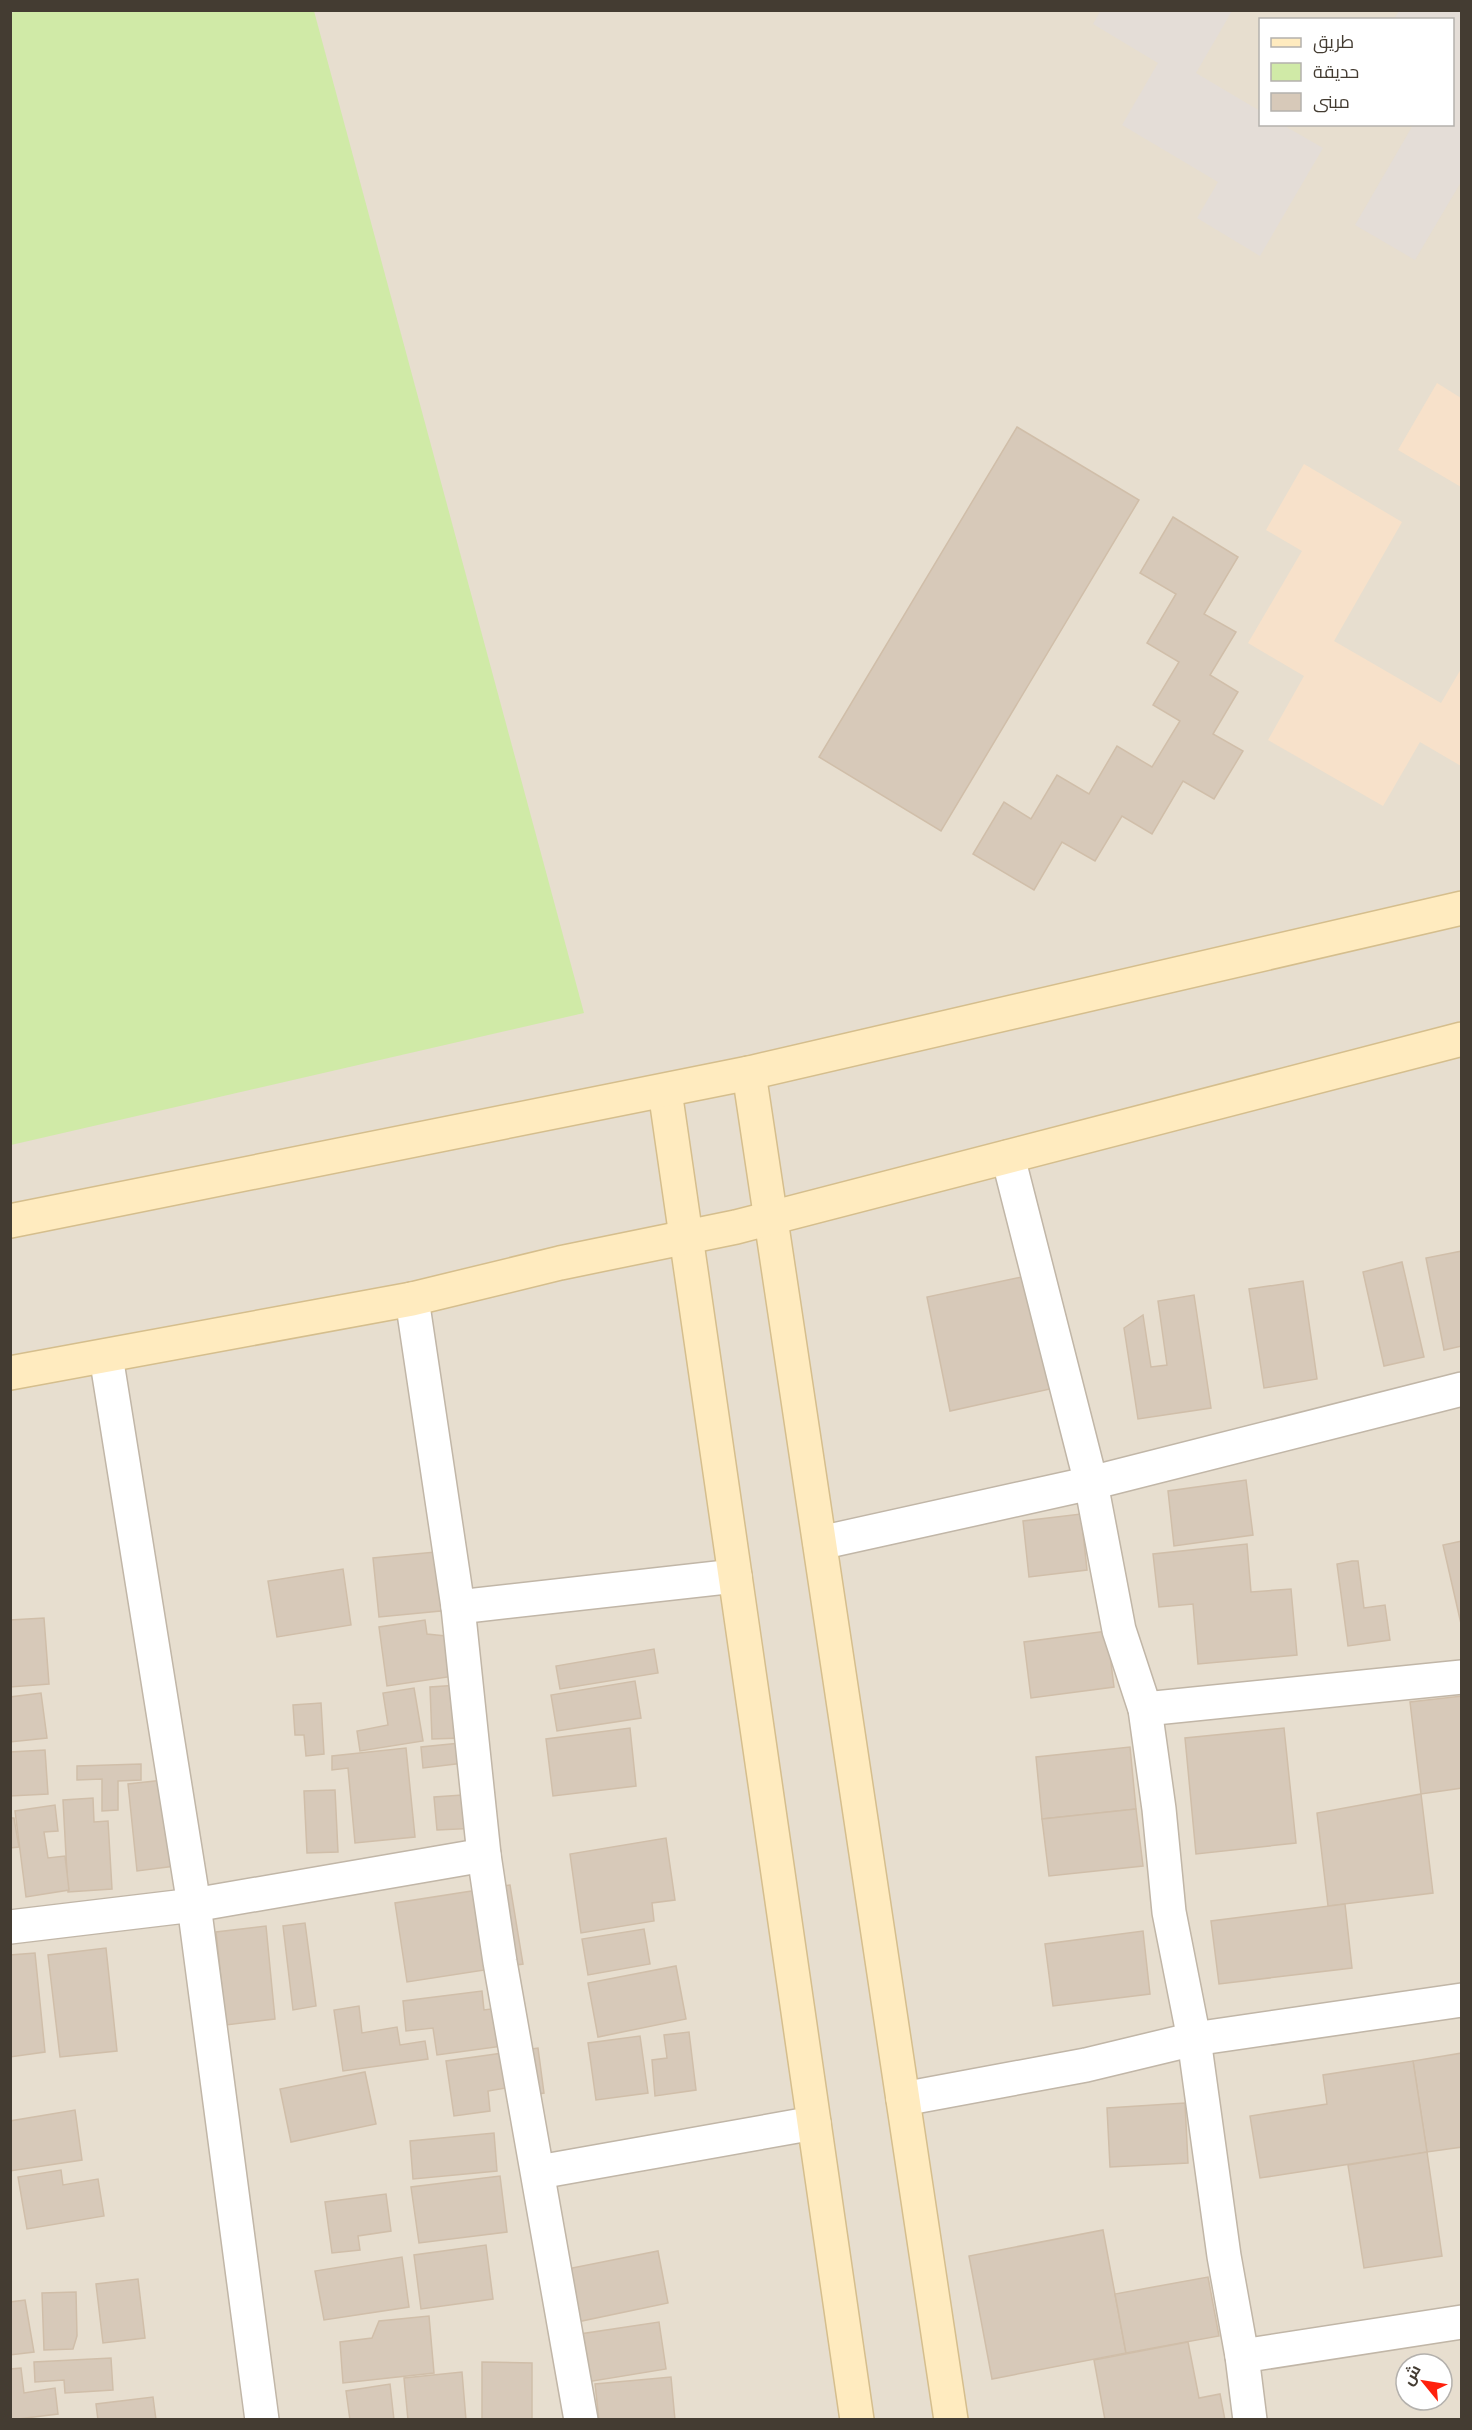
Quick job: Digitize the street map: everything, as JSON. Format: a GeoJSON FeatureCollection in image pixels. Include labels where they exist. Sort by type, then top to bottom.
{"type":"FeatureCollection","features":[{"type":"Feature","properties":{"kind":"street"},"geometry":{"type":"LineString","coordinates":[[10,1221],[749,1073],[1461,908]]}},
{"type":"Feature","properties":{"kind":"street"},"geometry":{"type":"LineString","coordinates":[[10,1373],[412,1299],[771,1218],[1461,1039]]}},
{"type":"Feature","properties":{"kind":"street"},"geometry":{"type":"LineString","coordinates":[[749,1073],[951,2420]]}},
{"type":"Feature","properties":{"kind":"street"},"geometry":{"type":"LineString","coordinates":[[665,1091],[857,2420]]}},
{"type":"Feature","properties":{"kind":"street"},"geometry":{"type":"LineString","coordinates":[[1008,1157],[1091,1483],[1119,1630],[1145,1708],[1159,1809],[1169,1912],[1194,2038],[1224,2256],[1242,2356],[1250,2420]]}},
{"type":"Feature","properties":{"kind":"street"},"geometry":{"type":"LineString","coordinates":[[412,1299],[458,1607],[484,1855],[500,1962],[539,2172],[581,2420]]}},
{"type":"Feature","properties":{"kind":"street"},"geometry":{"type":"LineString","coordinates":[[106,1356],[194,1905],[262,2420]]}},
{"type":"Feature","properties":{"kind":"street"},"geometry":{"type":"LineString","coordinates":[[820,1543],[1091,1483],[1461,1389]]}},
{"type":"Feature","properties":{"kind":"street"},"geometry":{"type":"LineString","coordinates":[[458,1607],[735,1576]]}},
{"type":"Feature","properties":{"kind":"street"},"geometry":{"type":"LineString","coordinates":[[1145,1708],[1461,1677]]}},
{"type":"Feature","properties":{"kind":"street"},"geometry":{"type":"LineString","coordinates":[[10,1927],[194,1905],[484,1855]]}},
{"type":"Feature","properties":{"kind":"street"},"geometry":{"type":"LineString","coordinates":[[903,2099],[1086,2065],[1194,2038],[1461,2000]]}},
{"type":"Feature","properties":{"kind":"street"},"geometry":{"type":"LineString","coordinates":[[539,2172],[814,2123]]}},
{"type":"Feature","properties":{"kind":"street"},"geometry":{"type":"LineString","coordinates":[[1242,2356],[1461,2322]]}},
{"type":"Feature","properties":{"kind":"shaded area"},"geometry":{"type":"Polygon","coordinates":[[[1101,10],[1232,11],[1196,73],[1259,110],[1259,126],[1285,126],[1323,148],[1260,256],[1197,218],[1218,182],[1122,125],[1158,63],[1093,24],[1101,10]]]}},
{"type":"Feature","properties":{"kind":"shaded area"},"geometry":{"type":"Polygon","coordinates":[[[11,11],[1461,11],[1461,2419],[11,2420],[11,11]]]}},
{"type":"Feature","properties":{"kind":"shaded area"},"geometry":{"type":"Polygon","coordinates":[[[1399,11],[1461,11],[1461,182],[1415,260],[1355,225],[1412,126],[1454,126],[1454,18],[1395,18],[1399,11]]]}},
{"type":"Feature","properties":{"kind":"shaded area"},"geometry":{"type":"Polygon","coordinates":[[[1437,383],[1461,398],[1461,487],[1398,450],[1437,383]]]}},
{"type":"Feature","properties":{"kind":"shaded area"},"geometry":{"type":"Polygon","coordinates":[[[1304,464],[1402,522],[1334,641],[1441,703],[1461,669],[1461,766],[1420,742],[1383,806],[1268,740],[1304,676],[1248,643],[1302,551],[1266,530],[1304,464]]]}},
{"type":"Feature","properties":{"kind":"green space"},"geometry":{"type":"Polygon","coordinates":[[[19,11],[314,11],[584,1013],[11,1145],[10,13],[19,11]]]}},
{"type":"Feature","properties":{"kind":"building"},"geometry":{"type":"Polygon","coordinates":[[[1017,427],[1139,500],[941,831],[819,757],[1017,427]]]}},
{"type":"Feature","properties":{"kind":"building"},"geometry":{"type":"Polygon","coordinates":[[[1173,517],[1238,557],[1204,614],[1236,632],[1210,675],[1238,692],[1213,734],[1243,751],[1214,799],[1183,781],[1152,834],[1122,816],[1095,861],[1062,842],[1034,890],[973,854],[1004,802],[1031,819],[1057,775],[1089,794],[1117,746],[1152,767],[1180,721],[1153,705],[1179,662],[1147,643],[1176,594],[1140,573],[1173,517]]]}},
{"type":"Feature","properties":{"kind":"building"},"geometry":{"type":"Polygon","coordinates":[[[1462,1251],[1462,1346],[1444,1350],[1426,1258],[1462,1251]]]}},
{"type":"Feature","properties":{"kind":"building"},"geometry":{"type":"Polygon","coordinates":[[[1402,1262],[1424,1357],[1384,1366],[1363,1272],[1402,1262]]]}},
{"type":"Feature","properties":{"kind":"building"},"geometry":{"type":"Polygon","coordinates":[[[1045,1272],[1068,1385],[950,1411],[927,1297],[1045,1272]]]}},
{"type":"Feature","properties":{"kind":"building"},"geometry":{"type":"Polygon","coordinates":[[[1303,1281],[1317,1379],[1264,1388],[1249,1289],[1303,1281]]]}},
{"type":"Feature","properties":{"kind":"building"},"geometry":{"type":"Polygon","coordinates":[[[1194,1295],[1211,1408],[1138,1419],[1124,1328],[1143,1315],[1151,1367],[1167,1365],[1158,1301],[1194,1295]]]}},
{"type":"Feature","properties":{"kind":"building"},"geometry":{"type":"Polygon","coordinates":[[[1246,1480],[1253,1535],[1174,1546],[1168,1491],[1246,1480]]]}},
{"type":"Feature","properties":{"kind":"building"},"geometry":{"type":"Polygon","coordinates":[[[1081,1514],[1087,1570],[1029,1577],[1023,1521],[1081,1514]]]}},
{"type":"Feature","properties":{"kind":"building"},"geometry":{"type":"Polygon","coordinates":[[[1462,1541],[1462,1628],[1443,1545],[1462,1541]]]}},
{"type":"Feature","properties":{"kind":"building"},"geometry":{"type":"Polygon","coordinates":[[[1247,1544],[1251,1592],[1291,1589],[1297,1655],[1198,1664],[1193,1604],[1159,1607],[1153,1554],[1247,1544]]]}},
{"type":"Feature","properties":{"kind":"building"},"geometry":{"type":"Polygon","coordinates":[[[446,1551],[451,1610],[379,1617],[373,1558],[446,1551]]]}},
{"type":"Feature","properties":{"kind":"building"},"geometry":{"type":"Polygon","coordinates":[[[1358,1561],[1364,1608],[1385,1605],[1390,1640],[1348,1646],[1337,1564],[1358,1561]]]}},
{"type":"Feature","properties":{"kind":"building"},"geometry":{"type":"Polygon","coordinates":[[[343,1569],[351,1625],[277,1637],[268,1581],[343,1569]]]}},
{"type":"Feature","properties":{"kind":"building"},"geometry":{"type":"Polygon","coordinates":[[[44,1618],[49,1684],[10,1687],[10,1620],[44,1618]]]}},
{"type":"Feature","properties":{"kind":"building"},"geometry":{"type":"Polygon","coordinates":[[[425,1620],[427,1634],[446,1636],[481,1672],[387,1686],[379,1627],[425,1620]]]}},
{"type":"Feature","properties":{"kind":"building"},"geometry":{"type":"Polygon","coordinates":[[[1107,1631],[1114,1687],[1031,1698],[1024,1642],[1107,1631]]]}},
{"type":"Feature","properties":{"kind":"building"},"geometry":{"type":"Polygon","coordinates":[[[654,1649],[658,1673],[560,1689],[556,1666],[654,1649]]]}},
{"type":"Feature","properties":{"kind":"building"},"geometry":{"type":"Polygon","coordinates":[[[635,1681],[641,1718],[557,1731],[551,1695],[635,1681]]]}},
{"type":"Feature","properties":{"kind":"building"},"geometry":{"type":"Polygon","coordinates":[[[459,1685],[462,1738],[432,1739],[430,1687],[459,1685]]]}},
{"type":"Feature","properties":{"kind":"building"},"geometry":{"type":"Polygon","coordinates":[[[414,1688],[423,1741],[360,1751],[357,1731],[388,1725],[383,1693],[414,1688]]]}},
{"type":"Feature","properties":{"kind":"building"},"geometry":{"type":"Polygon","coordinates":[[[41,1693],[47,1738],[10,1742],[10,1697],[41,1693]]]}},
{"type":"Feature","properties":{"kind":"building"},"geometry":{"type":"Polygon","coordinates":[[[1462,1696],[1462,1788],[1421,1794],[1410,1702],[1462,1696]]]}},
{"type":"Feature","properties":{"kind":"building"},"geometry":{"type":"Polygon","coordinates":[[[321,1703],[324,1754],[306,1756],[304,1735],[295,1735],[293,1705],[321,1703]]]}},
{"type":"Feature","properties":{"kind":"building"},"geometry":{"type":"Polygon","coordinates":[[[630,1728],[636,1786],[553,1796],[546,1739],[630,1728]]]}},
{"type":"Feature","properties":{"kind":"building"},"geometry":{"type":"Polygon","coordinates":[[[1284,1728],[1296,1843],[1196,1854],[1185,1738],[1284,1728]]]}},
{"type":"Feature","properties":{"kind":"building"},"geometry":{"type":"Polygon","coordinates":[[[470,1742],[472,1762],[423,1768],[421,1747],[470,1742]]]}},
{"type":"Feature","properties":{"kind":"building"},"geometry":{"type":"Polygon","coordinates":[[[1130,1747],[1136,1809],[1042,1819],[1036,1757],[1130,1747]]]}},
{"type":"Feature","properties":{"kind":"building"},"geometry":{"type":"Polygon","coordinates":[[[406,1748],[415,1837],[355,1843],[348,1768],[332,1770],[332,1756],[406,1748]]]}},
{"type":"Feature","properties":{"kind":"building"},"geometry":{"type":"Polygon","coordinates":[[[45,1750],[48,1794],[10,1796],[10,1752],[45,1750]]]}},
{"type":"Feature","properties":{"kind":"building"},"geometry":{"type":"Polygon","coordinates":[[[141,1764],[141,1780],[118,1781],[118,1810],[102,1811],[102,1779],[77,1780],[77,1766],[141,1764]]]}},
{"type":"Feature","properties":{"kind":"building"},"geometry":{"type":"Polygon","coordinates":[[[182,1778],[191,1864],[137,1871],[128,1784],[182,1778]]]}},
{"type":"Feature","properties":{"kind":"building"},"geometry":{"type":"Polygon","coordinates":[[[335,1790],[338,1852],[307,1853],[304,1791],[335,1790]]]}},
{"type":"Feature","properties":{"kind":"building"},"geometry":{"type":"Polygon","coordinates":[[[477,1794],[479,1828],[437,1830],[434,1797],[477,1794]]]}},
{"type":"Feature","properties":{"kind":"building"},"geometry":{"type":"Polygon","coordinates":[[[1421,1794],[1433,1893],[1328,1906],[1317,1813],[1421,1794]]]}},
{"type":"Feature","properties":{"kind":"building"},"geometry":{"type":"Polygon","coordinates":[[[93,1798],[94,1822],[108,1821],[112,1889],[68,1892],[63,1800],[93,1798]]]}},
{"type":"Feature","properties":{"kind":"building"},"geometry":{"type":"Polygon","coordinates":[[[55,1805],[58,1831],[44,1832],[48,1858],[65,1856],[69,1890],[26,1897],[15,1811],[55,1805]]]}},
{"type":"Feature","properties":{"kind":"building"},"geometry":{"type":"Polygon","coordinates":[[[1136,1809],[1143,1866],[1049,1876],[1042,1819],[1136,1809]]]}},
{"type":"Feature","properties":{"kind":"building"},"geometry":{"type":"Polygon","coordinates":[[[10,1818],[14,1818],[19,1847],[10,1848],[10,1818]]]}},
{"type":"Feature","properties":{"kind":"building"},"geometry":{"type":"Polygon","coordinates":[[[666,1838],[675,1900],[652,1903],[654,1921],[581,1933],[570,1854],[666,1838]]]}},
{"type":"Feature","properties":{"kind":"building"},"geometry":{"type":"Polygon","coordinates":[[[510,1885],[523,1964],[407,1982],[395,1903],[510,1885]]]}},
{"type":"Feature","properties":{"kind":"building"},"geometry":{"type":"Polygon","coordinates":[[[1345,1904],[1352,1968],[1219,1984],[1211,1921],[1345,1904]]]}},
{"type":"Feature","properties":{"kind":"building"},"geometry":{"type":"Polygon","coordinates":[[[305,1923],[316,2006],[293,2010],[283,1926],[305,1923]]]}},
{"type":"Feature","properties":{"kind":"building"},"geometry":{"type":"Polygon","coordinates":[[[266,1926],[275,2019],[226,2025],[216,1932],[266,1926]]]}},
{"type":"Feature","properties":{"kind":"building"},"geometry":{"type":"Polygon","coordinates":[[[644,1929],[650,1964],[588,1975],[582,1939],[644,1929]]]}},
{"type":"Feature","properties":{"kind":"building"},"geometry":{"type":"Polygon","coordinates":[[[1143,1931],[1150,1994],[1053,2006],[1045,1944],[1143,1931]]]}},
{"type":"Feature","properties":{"kind":"building"},"geometry":{"type":"Polygon","coordinates":[[[106,1948],[117,2051],[60,2057],[48,1955],[106,1948]]]}},
{"type":"Feature","properties":{"kind":"building"},"geometry":{"type":"Polygon","coordinates":[[[35,1953],[45,2052],[10,2057],[10,1955],[35,1953]]]}},
{"type":"Feature","properties":{"kind":"building"},"geometry":{"type":"Polygon","coordinates":[[[676,1966],[686,2019],[598,2037],[588,1983],[676,1966]]]}},
{"type":"Feature","properties":{"kind":"building"},"geometry":{"type":"Polygon","coordinates":[[[482,1991],[484,2010],[514,2006],[518,2044],[437,2055],[433,2028],[406,2031],[403,2001],[482,1991]]]}},
{"type":"Feature","properties":{"kind":"building"},"geometry":{"type":"Polygon","coordinates":[[[359,2006],[362,2033],[397,2027],[400,2045],[425,2041],[428,2059],[343,2071],[334,2010],[359,2006]]]}},
{"type":"Feature","properties":{"kind":"building"},"geometry":{"type":"Polygon","coordinates":[[[689,2032],[696,2090],[655,2096],[652,2060],[667,2058],[664,2035],[689,2032]]]}},
{"type":"Feature","properties":{"kind":"building"},"geometry":{"type":"Polygon","coordinates":[[[640,2036],[648,2093],[596,2100],[588,2043],[640,2036]]]}},
{"type":"Feature","properties":{"kind":"building"},"geometry":{"type":"Polygon","coordinates":[[[538,2048],[544,2093],[519,2097],[518,2086],[488,2091],[490,2111],[454,2116],[446,2061],[538,2048]]]}},
{"type":"Feature","properties":{"kind":"building"},"geometry":{"type":"Polygon","coordinates":[[[1462,2053],[1462,2147],[1427,2152],[1413,2061],[1462,2053]]]}},
{"type":"Feature","properties":{"kind":"building"},"geometry":{"type":"Polygon","coordinates":[[[1413,2061],[1427,2152],[1260,2178],[1250,2116],[1327,2104],[1323,2075],[1413,2061]]]}},
{"type":"Feature","properties":{"kind":"building"},"geometry":{"type":"Polygon","coordinates":[[[365,2072],[376,2124],[291,2142],[280,2089],[365,2072]]]}},
{"type":"Feature","properties":{"kind":"building"},"geometry":{"type":"Polygon","coordinates":[[[1185,2103],[1188,2163],[1110,2167],[1107,2108],[1185,2103]]]}},
{"type":"Feature","properties":{"kind":"building"},"geometry":{"type":"Polygon","coordinates":[[[75,2110],[82,2160],[10,2171],[10,2121],[75,2110]]]}},
{"type":"Feature","properties":{"kind":"building"},"geometry":{"type":"Polygon","coordinates":[[[494,2133],[497,2171],[413,2179],[410,2141],[494,2133]]]}},
{"type":"Feature","properties":{"kind":"building"},"geometry":{"type":"Polygon","coordinates":[[[1427,2152],[1442,2256],[1364,2268],[1348,2165],[1427,2152]]]}},
{"type":"Feature","properties":{"kind":"building"},"geometry":{"type":"Polygon","coordinates":[[[61,2170],[63,2185],[98,2179],[104,2216],[27,2229],[18,2177],[61,2170]]]}},
{"type":"Feature","properties":{"kind":"building"},"geometry":{"type":"Polygon","coordinates":[[[500,2176],[507,2232],[419,2243],[411,2187],[500,2176]]]}},
{"type":"Feature","properties":{"kind":"building"},"geometry":{"type":"Polygon","coordinates":[[[386,2194],[391,2231],[358,2236],[360,2250],[332,2253],[325,2202],[386,2194]]]}},
{"type":"Feature","properties":{"kind":"building"},"geometry":{"type":"Polygon","coordinates":[[[1103,2230],[1126,2353],[992,2379],[969,2256],[1103,2230]]]}},
{"type":"Feature","properties":{"kind":"building"},"geometry":{"type":"Polygon","coordinates":[[[486,2245],[493,2299],[421,2309],[414,2255],[486,2245]]]}},
{"type":"Feature","properties":{"kind":"building"},"geometry":{"type":"Polygon","coordinates":[[[658,2251],[668,2303],[577,2322],[567,2269],[658,2251]]]}},
{"type":"Feature","properties":{"kind":"building"},"geometry":{"type":"Polygon","coordinates":[[[402,2257],[409,2307],[324,2320],[315,2271],[402,2257]]]}},
{"type":"Feature","properties":{"kind":"building"},"geometry":{"type":"Polygon","coordinates":[[[1208,2277],[1219,2336],[1126,2353],[1115,2294],[1208,2277]]]}},
{"type":"Feature","properties":{"kind":"building"},"geometry":{"type":"Polygon","coordinates":[[[138,2279],[145,2338],[103,2343],[96,2284],[138,2279]]]}},
{"type":"Feature","properties":{"kind":"building"},"geometry":{"type":"Polygon","coordinates":[[[76,2292],[77,2336],[73,2349],[44,2350],[42,2293],[76,2292]]]}},
{"type":"Feature","properties":{"kind":"building"},"geometry":{"type":"Polygon","coordinates":[[[25,2300],[34,2352],[10,2355],[10,2302],[25,2300]]]}},
{"type":"Feature","properties":{"kind":"building"},"geometry":{"type":"Polygon","coordinates":[[[429,2316],[434,2373],[343,2383],[340,2342],[372,2338],[379,2321],[429,2316]]]}},
{"type":"Feature","properties":{"kind":"building"},"geometry":{"type":"Polygon","coordinates":[[[659,2322],[666,2369],[587,2382],[580,2334],[659,2322]]]}},
{"type":"Feature","properties":{"kind":"building"},"geometry":{"type":"Polygon","coordinates":[[[1188,2342],[1199,2398],[1220,2394],[1225,2420],[1105,2420],[1094,2360],[1188,2342]]]}},
{"type":"Feature","properties":{"kind":"building"},"geometry":{"type":"Polygon","coordinates":[[[111,2358],[113,2390],[65,2393],[64,2380],[35,2382],[34,2362],[111,2358]]]}},
{"type":"Feature","properties":{"kind":"building"},"geometry":{"type":"Polygon","coordinates":[[[482,2362],[532,2363],[532,2420],[482,2420],[482,2362]]]}},
{"type":"Feature","properties":{"kind":"building"},"geometry":{"type":"Polygon","coordinates":[[[21,2368],[24,2393],[55,2388],[58,2414],[10,2420],[10,2369],[21,2368]]]}},
{"type":"Feature","properties":{"kind":"building"},"geometry":{"type":"Polygon","coordinates":[[[462,2372],[466,2420],[408,2420],[404,2378],[462,2372]]]}},
{"type":"Feature","properties":{"kind":"building"},"geometry":{"type":"Polygon","coordinates":[[[671,2377],[675,2420],[599,2420],[595,2384],[671,2377]]]}},
{"type":"Feature","properties":{"kind":"building"},"geometry":{"type":"Polygon","coordinates":[[[390,2384],[394,2420],[350,2420],[346,2391],[390,2384]]]}},
{"type":"Feature","properties":{"kind":"building"},"geometry":{"type":"Polygon","coordinates":[[[153,2397],[156,2420],[98,2420],[96,2404],[153,2397]]]}}]}
